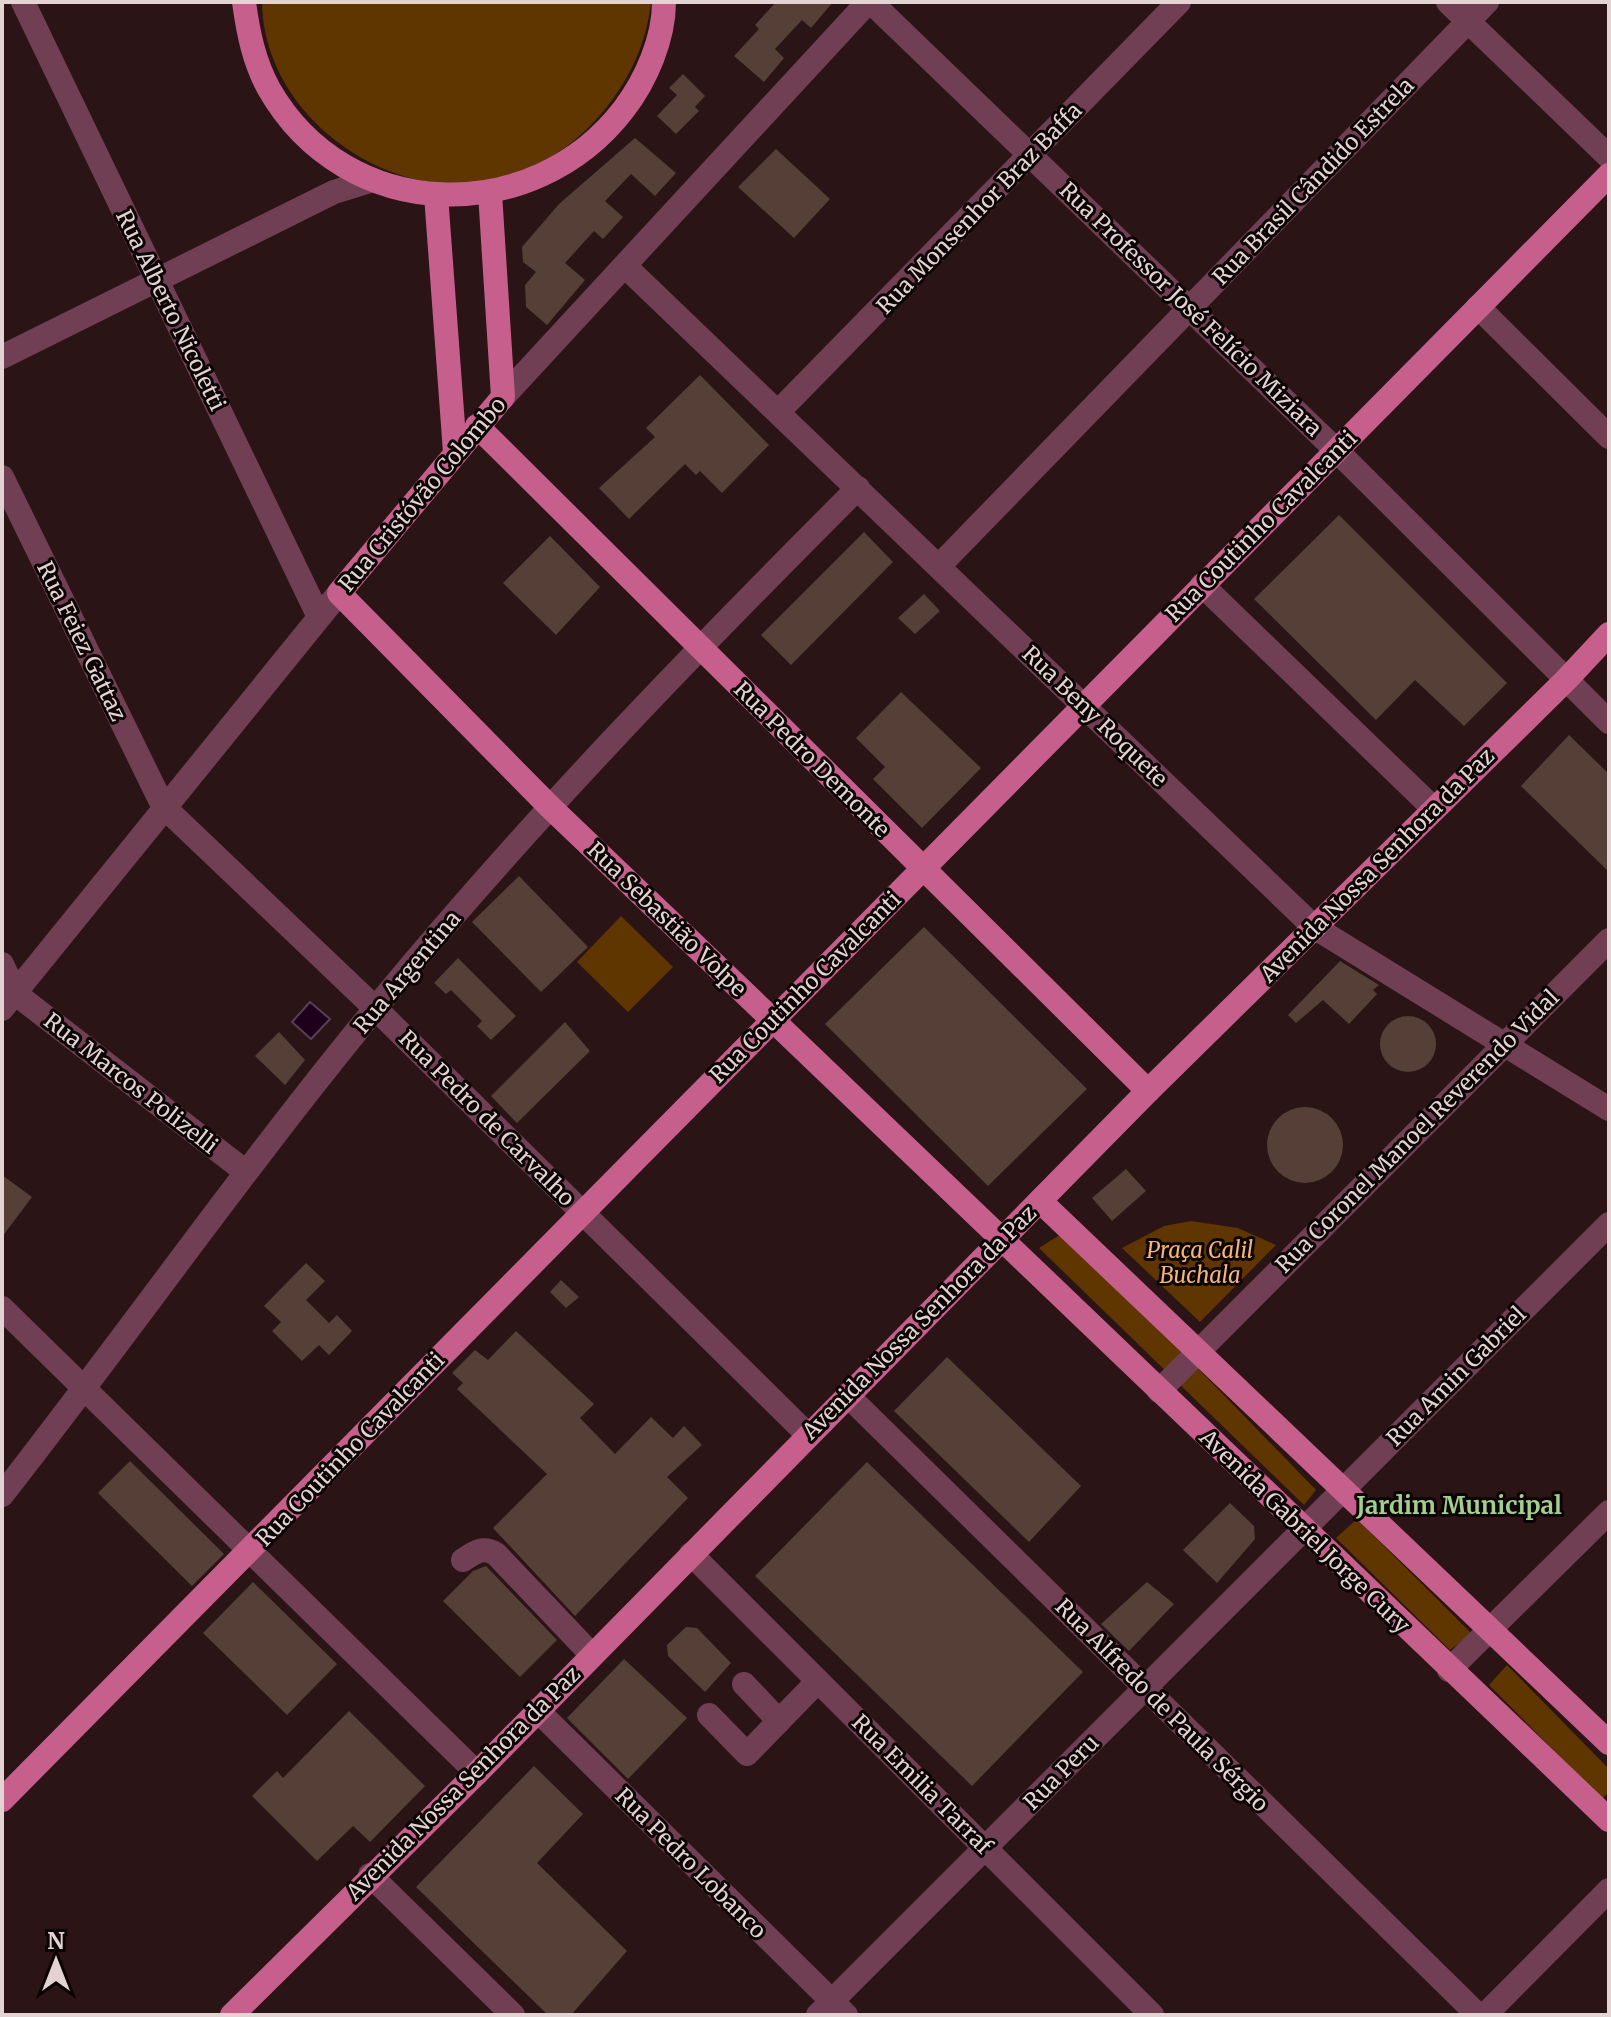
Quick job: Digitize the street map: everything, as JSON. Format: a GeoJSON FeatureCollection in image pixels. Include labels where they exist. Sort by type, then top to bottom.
{"type":"FeatureCollection","features":[{"type":"Feature","properties":{"kind":"main road"},"geometry":{"type":"LineString","coordinates":[[244,2],[250,41],[269,89],[301,131],[341,164],[373,180],[436,195],[490,193],[533,181],[573,159],[607,131],[635,95],[654,54],[664,2]]}},
{"type":"Feature","properties":{"kind":"main road","name":"Rua Coutinho Cavalcanti"},"geometry":{"type":"LineString","coordinates":[[2,1800],[1609,175]]}},
{"type":"Feature","properties":{"kind":"main road"},"geometry":{"type":"LineString","coordinates":[[490,193],[503,397]]}},
{"type":"Feature","properties":{"kind":"main road"},"geometry":{"type":"LineString","coordinates":[[436,195],[455,452]]}},
{"type":"Feature","properties":{"kind":"main road","name":"Rua Cristóvão Colombo"},"geometry":{"type":"LineString","coordinates":[[339,593],[503,397]]}},
{"type":"Feature","properties":{"kind":"main road","name":"Rua Pedro Demonte"},"geometry":{"type":"LineString","coordinates":[[477,426],[1148,1091]]}},
{"type":"Feature","properties":{"kind":"main road","name":"Rua Sebastião Volpe"},"geometry":{"type":"LineString","coordinates":[[339,593],[549,806],[1001,1240]]}},
{"type":"Feature","properties":{"kind":"main road","name":"Avenida Nossa Senhora da Paz"},"geometry":{"type":"LineString","coordinates":[[232,2015],[370,1875],[477,1773],[807,1434],[1148,1091],[1609,634]]}},
{"type":"Feature","properties":{"kind":"main road"},"geometry":{"type":"LineString","coordinates":[[1040,1201],[1609,1743]]}},
{"type":"Feature","properties":{"kind":"main road","name":"Avenida Gabriel Jorge Cury"},"geometry":{"type":"LineString","coordinates":[[1001,1240],[1609,1820]]}},
{"type":"Feature","properties":{"kind":"street","name":"Rua Alberto Nicoletti"},"geometry":{"type":"LineString","coordinates":[[23,2],[319,617]]}},
{"type":"Feature","properties":{"kind":"street","name":"Rua Professor José Felício Miziara"},"geometry":{"type":"LineString","coordinates":[[869,2],[1033,154],[1609,722]]}},
{"type":"Feature","properties":{"kind":"street","name":"Rua Cristóvão Colombo"},"geometry":{"type":"LineString","coordinates":[[503,397],[869,2]]}},
{"type":"Feature","properties":{"kind":"street","name":"Rua Monsenhor Braz Baffa"},"geometry":{"type":"LineString","coordinates":[[778,412],[1179,2]]}},
{"type":"Feature","properties":{"kind":"street"},"geometry":{"type":"LineString","coordinates":[[1448,2],[1609,157]]}},
{"type":"Feature","properties":{"kind":"street","name":"Rua Brasil Cândido Estrela"},"geometry":{"type":"LineString","coordinates":[[939,566],[1487,2]]}},
{"type":"Feature","properties":{"kind":"street"},"geometry":{"type":"LineString","coordinates":[[334,192],[341,164]]}},
{"type":"Feature","properties":{"kind":"street"},"geometry":{"type":"LineString","coordinates":[[2,357],[334,192],[373,180]]}},
{"type":"Feature","properties":{"kind":"street","name":"Rua Beny Roquete"},"geometry":{"type":"LineString","coordinates":[[626,267],[1314,927],[1609,1109]]}},
{"type":"Feature","properties":{"kind":"street"},"geometry":{"type":"LineString","coordinates":[[1478,307],[1609,437]]}},
{"type":"Feature","properties":{"kind":"street","name":"Rua Feiez Gattaz"},"geometry":{"type":"LineString","coordinates":[[2,477],[163,806]]}},
{"type":"Feature","properties":{"kind":"street","name":"Rua Argentina"},"geometry":{"type":"LineString","coordinates":[[2,1495],[246,1172],[375,1008],[549,806],[699,647],[858,488]]}},
{"type":"Feature","properties":{"kind":"street"},"geometry":{"type":"LineString","coordinates":[[1202,585],[1433,808]]}},
{"type":"Feature","properties":{"kind":"street","name":"Rua Cristóvão Colombo"},"geometry":{"type":"LineString","coordinates":[[9,1002],[163,806],[339,593]]}},
{"type":"Feature","properties":{"kind":"street","name":"Rua Pedro de Carvalho"},"geometry":{"type":"LineString","coordinates":[[163,806],[375,1008],[807,1434]]}},
{"type":"Feature","properties":{"kind":"street","name":"Rua Coronel Manoel Reverendo Vidal"},"geometry":{"type":"LineString","coordinates":[[1159,1391],[1609,940]]}},
{"type":"Feature","properties":{"kind":"street"},"geometry":{"type":"LineString","coordinates":[[2,964],[9,1002]]}},
{"type":"Feature","properties":{"kind":"street","name":"Rua Marcos Polizelli"},"geometry":{"type":"LineString","coordinates":[[9,1002],[246,1172]]}},
{"type":"Feature","properties":{"kind":"street","name":"Rua Amin Gabriel"},"geometry":{"type":"LineString","coordinates":[[1303,1529],[1609,1224]]}},
{"type":"Feature","properties":{"kind":"street"},"geometry":{"type":"LineString","coordinates":[[2,1308],[477,1773]]}},
{"type":"Feature","properties":{"kind":"street","name":"Rua Alfredo de Paula Sérgio"},"geometry":{"type":"LineString","coordinates":[[847,1395],[1478,2015]]}},
{"type":"Feature","properties":{"kind":"street"},"geometry":{"type":"LineString","coordinates":[[1449,1670],[1609,1512]]}},
{"type":"Feature","properties":{"kind":"street","name":"Rua Peru"},"geometry":{"type":"LineString","coordinates":[[832,2010],[985,1848],[1303,1529]]}},
{"type":"Feature","properties":{"kind":"street"},"geometry":{"type":"LineString","coordinates":[[463,1560],[478,1550],[489,1549],[496,1554],[592,1655]]}},
{"type":"Feature","properties":{"kind":"street","name":"Rua Emilia Tarraf"},"geometry":{"type":"LineString","coordinates":[[691,1554],[1152,2015]]}},
{"type":"Feature","properties":{"kind":"street"},"geometry":{"type":"LineString","coordinates":[[709,1715],[747,1754],[818,1681]]}},
{"type":"Feature","properties":{"kind":"street"},"geometry":{"type":"LineString","coordinates":[[744,1684],[779,1721]]}},
{"type":"Feature","properties":{"kind":"street","name":"Rua Pedro Lobanco"},"geometry":{"type":"LineString","coordinates":[[537,1710],[832,2010]]}},
{"type":"Feature","properties":{"kind":"street"},"geometry":{"type":"LineString","coordinates":[[370,1875],[513,2015]]}},
{"type":"Feature","properties":{"kind":"street"},"geometry":{"type":"LineString","coordinates":[[1485,2015],[1609,1890]]}},
{"type":"Feature","properties":{"kind":"green space"},"geometry":{"type":"Polygon","coordinates":[[[262,2],[651,2],[643,39],[629,74],[608,106],[582,134],[551,157],[518,174],[481,183],[443,184],[409,177],[376,165],[345,148],[318,125],[295,99],[278,69],[266,37],[262,2]]]}},
{"type":"Feature","properties":{"kind":"green space"},"geometry":{"type":"Polygon","coordinates":[[[621,916],[673,967],[628,1012],[577,962],[621,916]]]}},
{"type":"Feature","properties":{"kind":"green space","name":"Praça Calil Buchala"},"geometry":{"type":"Polygon","coordinates":[[[1191,1221],[1238,1228],[1276,1245],[1200,1322],[1122,1248],[1164,1226],[1191,1221]]]}},
{"type":"Feature","properties":{"kind":"green space"},"geometry":{"type":"Polygon","coordinates":[[[1061,1234],[1188,1358],[1316,1490],[1304,1505],[1039,1248],[1061,1234]]]}},
{"type":"Feature","properties":{"kind":"green space"},"geometry":{"type":"Polygon","coordinates":[[[1357,1519],[1472,1634],[1450,1650],[1336,1538],[1357,1519]]]}},
{"type":"Feature","properties":{"kind":"green space"},"geometry":{"type":"Polygon","coordinates":[[[1507,1665],[1609,1769],[1609,1792],[1602,1799],[1489,1685],[1507,1665]]]}},
{"type":"Feature","properties":{"kind":"shaded area"},"geometry":{"type":"Polygon","coordinates":[[[310,1002],[330,1019],[311,1039],[292,1022],[310,1002]]]}},
{"type":"Feature","properties":{"kind":"building"},"geometry":{"type":"Polygon","coordinates":[[[776,2],[833,2],[811,28],[802,20],[775,49],[784,58],[764,82],[734,56],[759,29],[755,25],[776,2]]]}},
{"type":"Feature","properties":{"kind":"building"},"geometry":{"type":"Polygon","coordinates":[[[683,74],[705,96],[695,107],[699,111],[676,134],[657,116],[677,95],[669,88],[683,74]]]}},
{"type":"Feature","properties":{"kind":"building"},"geometry":{"type":"Polygon","coordinates":[[[635,138],[676,173],[655,196],[631,174],[605,201],[623,217],[603,239],[594,231],[565,263],[585,280],[547,325],[526,307],[525,285],[536,272],[523,262],[522,247],[559,204],[635,138]]]}},
{"type":"Feature","properties":{"kind":"building"},"geometry":{"type":"Polygon","coordinates":[[[776,149],[830,199],[794,238],[738,187],[776,149]]]}},
{"type":"Feature","properties":{"kind":"building"},"geometry":{"type":"Polygon","coordinates":[[[700,375],[769,445],[722,493],[700,471],[696,475],[685,464],[629,519],[599,488],[655,437],[646,428],[700,375]]]}},
{"type":"Feature","properties":{"kind":"building"},"geometry":{"type":"Polygon","coordinates":[[[1339,515],[1507,683],[1464,726],[1415,680],[1376,720],[1254,599],[1339,515]]]}},
{"type":"Feature","properties":{"kind":"building"},"geometry":{"type":"Polygon","coordinates":[[[864,532],[893,562],[791,665],[761,635],[864,532]]]}},
{"type":"Feature","properties":{"kind":"building"},"geometry":{"type":"Polygon","coordinates":[[[550,536],[600,587],[556,635],[503,583],[550,536]]]}},
{"type":"Feature","properties":{"kind":"building"},"geometry":{"type":"Polygon","coordinates":[[[924,594],[940,611],[915,634],[898,618],[924,594]]]}},
{"type":"Feature","properties":{"kind":"building"},"geometry":{"type":"Polygon","coordinates":[[[901,692],[981,768],[922,828],[873,779],[885,767],[856,738],[901,692]]]}},
{"type":"Feature","properties":{"kind":"building"},"geometry":{"type":"Polygon","coordinates":[[[1569,735],[1609,774],[1609,872],[1521,786],[1569,735]]]}},
{"type":"Feature","properties":{"kind":"building"},"geometry":{"type":"Polygon","coordinates":[[[519,876],[588,947],[541,992],[472,922],[519,876]]]}},
{"type":"Feature","properties":{"kind":"building"},"geometry":{"type":"Polygon","coordinates":[[[924,927],[1087,1089],[988,1186],[825,1024],[924,927]]]}},
{"type":"Feature","properties":{"kind":"building"},"geometry":{"type":"Polygon","coordinates":[[[458,958],[516,1016],[491,1040],[477,1026],[482,1021],[451,990],[446,994],[434,983],[458,958]]]}},
{"type":"Feature","properties":{"kind":"building"},"geometry":{"type":"Polygon","coordinates":[[[1340,961],[1379,985],[1373,990],[1377,994],[1349,1024],[1323,1000],[1296,1023],[1288,1015],[1340,961]]]}},
{"type":"Feature","properties":{"kind":"building"},"geometry":{"type":"Polygon","coordinates":[[[1408,1016],[1427,1025],[1436,1044],[1427,1063],[1408,1072],[1389,1063],[1380,1044],[1389,1025],[1408,1016]]]}},
{"type":"Feature","properties":{"kind":"building"},"geometry":{"type":"Polygon","coordinates":[[[565,1022],[590,1051],[517,1123],[491,1096],[565,1022]]]}},
{"type":"Feature","properties":{"kind":"building"},"geometry":{"type":"Polygon","coordinates":[[[279,1032],[305,1060],[285,1085],[255,1056],[279,1032]]]}},
{"type":"Feature","properties":{"kind":"building"},"geometry":{"type":"Polygon","coordinates":[[[1305,1107],[1320,1110],[1332,1118],[1340,1130],[1343,1145],[1340,1160],[1332,1172],[1320,1180],[1305,1183],[1290,1180],[1278,1172],[1270,1160],[1267,1145],[1270,1130],[1278,1118],[1290,1110],[1305,1107]]]}},
{"type":"Feature","properties":{"kind":"building"},"geometry":{"type":"Polygon","coordinates":[[[1126,1169],[1146,1191],[1112,1221],[1092,1198],[1126,1169]]]}},
{"type":"Feature","properties":{"kind":"building"},"geometry":{"type":"Polygon","coordinates":[[[2,1175],[32,1197],[2,1237],[2,1175]]]}},
{"type":"Feature","properties":{"kind":"building"},"geometry":{"type":"Polygon","coordinates":[[[306,1263],[325,1281],[306,1300],[329,1323],[337,1315],[352,1331],[329,1355],[319,1345],[302,1361],[272,1331],[281,1322],[264,1306],[306,1263]]]}},
{"type":"Feature","properties":{"kind":"building"},"geometry":{"type":"Polygon","coordinates":[[[561,1280],[579,1297],[566,1308],[550,1292],[561,1280]]]}},
{"type":"Feature","properties":{"kind":"building"},"geometry":{"type":"Polygon","coordinates":[[[516,1331],[594,1404],[580,1418],[615,1454],[651,1417],[673,1438],[684,1426],[702,1445],[667,1477],[688,1498],[575,1616],[493,1528],[547,1474],[457,1389],[463,1383],[452,1373],[475,1350],[488,1360],[516,1331]]]}},
{"type":"Feature","properties":{"kind":"building"},"geometry":{"type":"Polygon","coordinates":[[[947,1357],[1081,1486],[1029,1542],[894,1411],[947,1357]]]}},
{"type":"Feature","properties":{"kind":"building"},"geometry":{"type":"Polygon","coordinates":[[[130,1461],[224,1554],[192,1586],[98,1493],[130,1461]]]}},
{"type":"Feature","properties":{"kind":"building"},"geometry":{"type":"Polygon","coordinates":[[[867,1462],[1083,1672],[972,1786],[755,1576],[867,1462]]]}},
{"type":"Feature","properties":{"kind":"building"},"geometry":{"type":"Polygon","coordinates":[[[1230,1503],[1254,1526],[1255,1539],[1217,1583],[1183,1550],[1230,1503]]]}},
{"type":"Feature","properties":{"kind":"building"},"geometry":{"type":"Polygon","coordinates":[[[486,1566],[557,1640],[520,1677],[443,1601],[473,1571],[486,1566]]]}},
{"type":"Feature","properties":{"kind":"building"},"geometry":{"type":"Polygon","coordinates":[[[253,1582],[337,1664],[287,1715],[203,1633],[253,1582]]]}},
{"type":"Feature","properties":{"kind":"building"},"geometry":{"type":"Polygon","coordinates":[[[1147,1582],[1174,1604],[1129,1651],[1101,1624],[1147,1582]]]}},
{"type":"Feature","properties":{"kind":"building"},"geometry":{"type":"Polygon","coordinates":[[[686,1627],[697,1628],[731,1663],[705,1692],[668,1656],[667,1645],[686,1627]]]}},
{"type":"Feature","properties":{"kind":"building"},"geometry":{"type":"Polygon","coordinates":[[[624,1659],[687,1718],[628,1779],[567,1718],[624,1659]]]}},
{"type":"Feature","properties":{"kind":"building"},"geometry":{"type":"Polygon","coordinates":[[[349,1711],[425,1786],[370,1842],[353,1826],[317,1861],[252,1796],[277,1771],[283,1778],[349,1711]]]}},
{"type":"Feature","properties":{"kind":"building"},"geometry":{"type":"Polygon","coordinates":[[[534,1766],[583,1814],[537,1863],[627,1951],[571,2015],[548,2015],[416,1887],[534,1766]]]}},
{"type":"Feature","properties":{"kind":"district","name":"Jardim Municipal"},"geometry":{"type":"Point","coordinates":[1459,1505]}}]}
